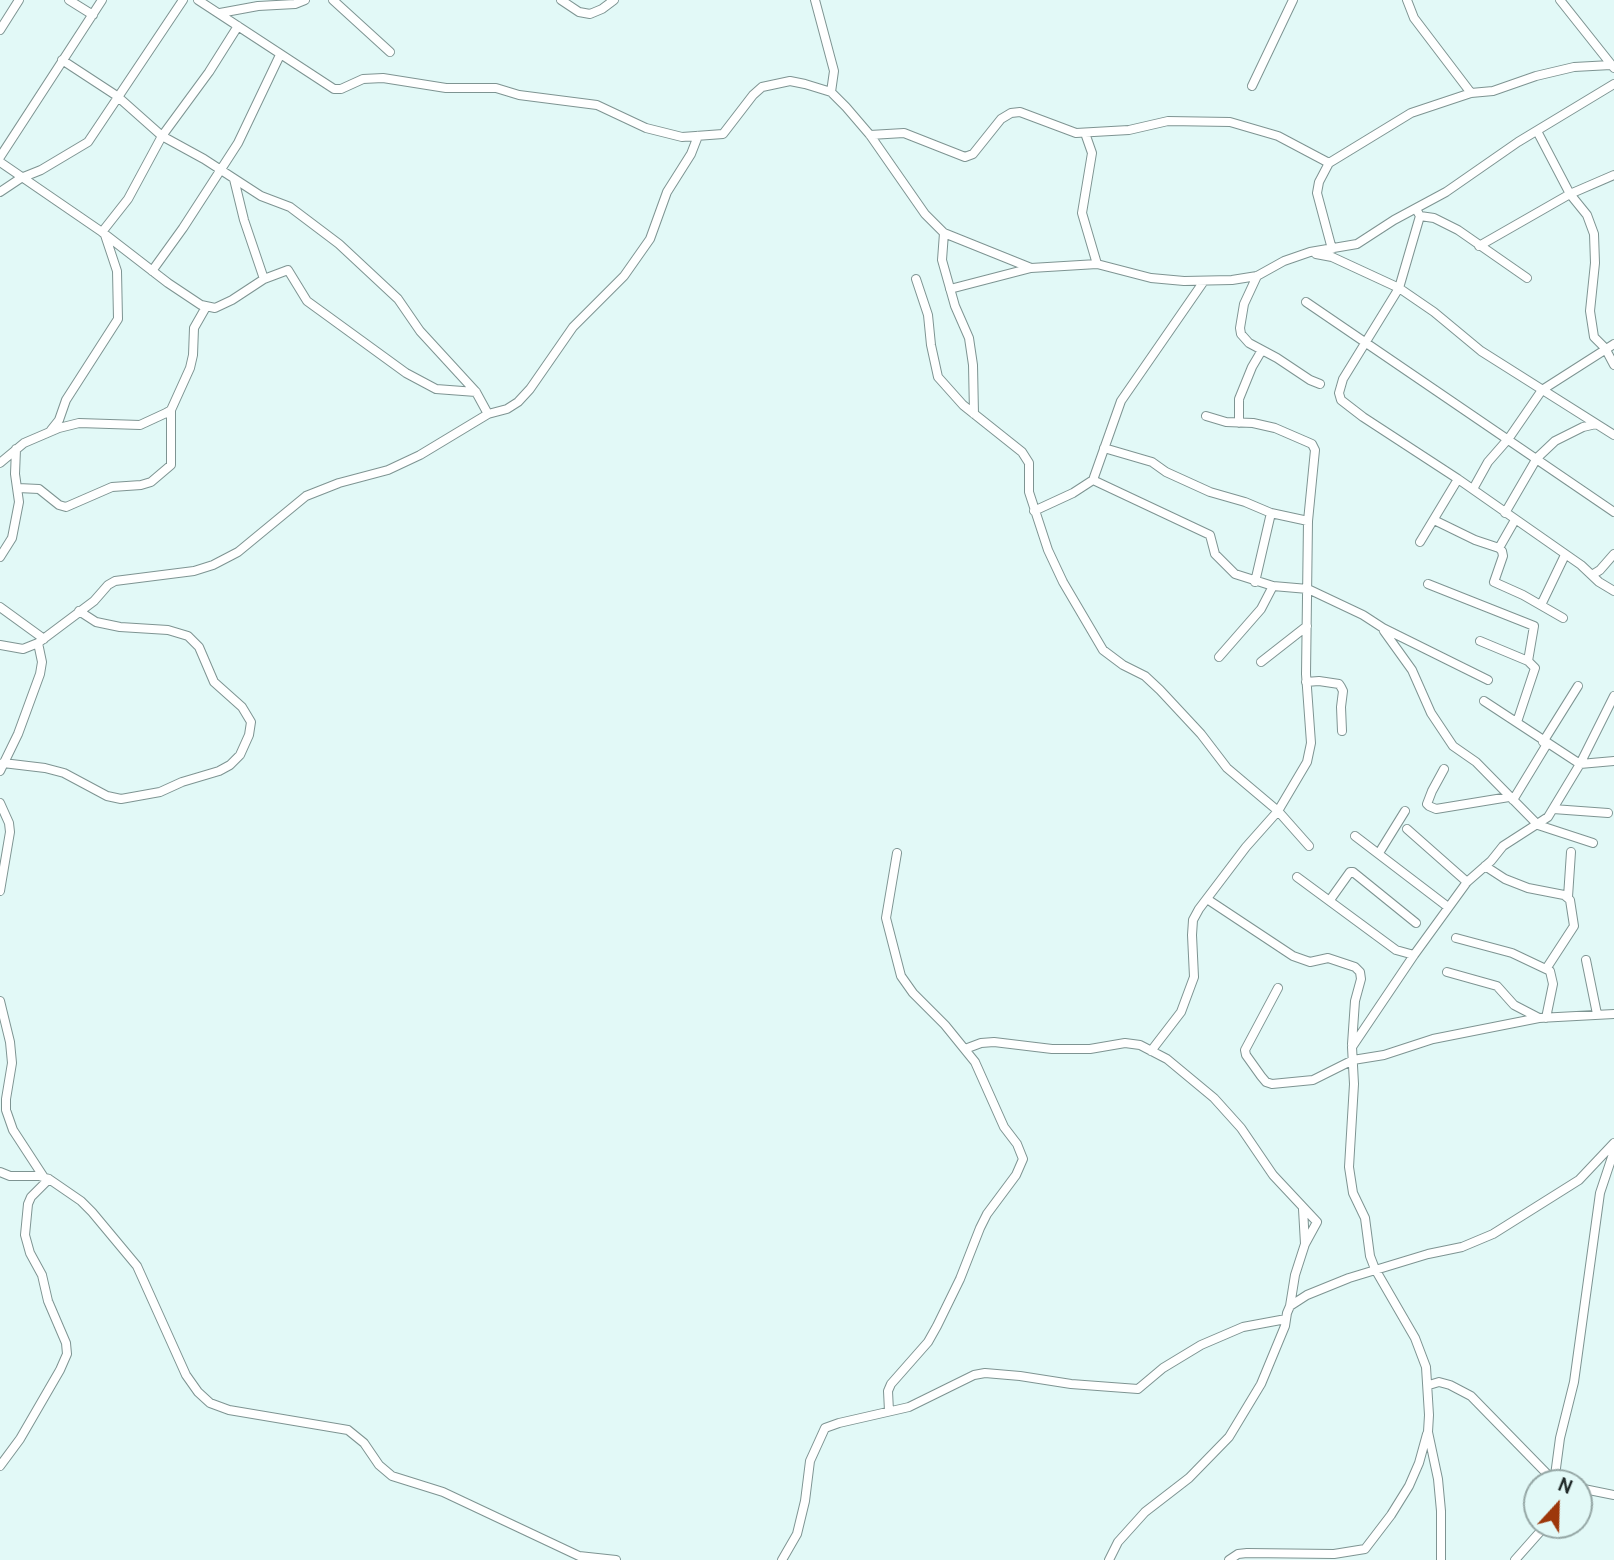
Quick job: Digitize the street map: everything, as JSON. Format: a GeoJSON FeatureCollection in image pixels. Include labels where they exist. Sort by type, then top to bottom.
{"type":"FeatureCollection","features":[{"type":"Feature","properties":{"kind":"street"},"geometry":{"type":"LineString","coordinates":[[0,30],[19,0]]}},
{"type":"Feature","properties":{"kind":"street"},"geometry":{"type":"LineString","coordinates":[[69,0],[93,15]]}},
{"type":"Feature","properties":{"kind":"street"},"geometry":{"type":"LineString","coordinates":[[102,0],[0,159],[20,178],[104,233],[152,271],[206,307],[215,308],[264,279],[288,270],[307,301],[406,373],[436,389],[476,392]]}},
{"type":"Feature","properties":{"kind":"street"},"geometry":{"type":"LineString","coordinates":[[0,192],[20,178],[31,176],[83,147],[183,0]]}},
{"type":"Feature","properties":{"kind":"street"},"geometry":{"type":"LineString","coordinates":[[198,0],[334,89],[341,89],[363,79],[383,78],[446,88],[496,88],[519,95],[597,105],[646,128],[682,137],[723,134],[753,95],[762,87],[775,83],[798,82],[831,92],[870,135],[907,191],[944,233],[1031,268]]}},
{"type":"Feature","properties":{"kind":"street"},"geometry":{"type":"LineString","coordinates":[[220,13],[258,6],[295,4],[305,0]]}},
{"type":"Feature","properties":{"kind":"street"},"geometry":{"type":"LineString","coordinates":[[333,0],[390,51]]}},
{"type":"Feature","properties":{"kind":"street"},"geometry":{"type":"LineString","coordinates":[[561,0],[579,12],[590,14],[614,0]]}},
{"type":"Feature","properties":{"kind":"street"},"geometry":{"type":"LineString","coordinates":[[815,0],[834,71],[831,92]]}},
{"type":"Feature","properties":{"kind":"street"},"geometry":{"type":"LineString","coordinates":[[1252,86],[1293,0]]}},
{"type":"Feature","properties":{"kind":"street"},"geometry":{"type":"LineString","coordinates":[[1407,0],[1414,18],[1471,93]]}},
{"type":"Feature","properties":{"kind":"street"},"geometry":{"type":"LineString","coordinates":[[1560,0],[1613,66]]}},
{"type":"Feature","properties":{"kind":"street"},"geometry":{"type":"LineString","coordinates":[[104,233],[128,199],[162,136],[209,72],[238,26]]}},
{"type":"Feature","properties":{"kind":"street"},"geometry":{"type":"LineString","coordinates":[[152,271],[238,143],[280,55]]}},
{"type":"Feature","properties":{"kind":"street"},"geometry":{"type":"LineString","coordinates":[[62,60],[117,96],[162,136],[261,196],[290,206],[339,244],[389,290],[420,331],[476,392],[488,414]]}},
{"type":"Feature","properties":{"kind":"street"},"geometry":{"type":"LineString","coordinates":[[1332,249],[1317,193],[1329,163],[1410,113],[1471,93],[1493,91],[1536,76],[1574,67],[1613,66]]}},
{"type":"Feature","properties":{"kind":"street"},"geometry":{"type":"LineString","coordinates":[[950,289],[1031,268],[1097,264],[1151,278],[1203,281],[1257,276],[1284,261],[1310,252],[1357,244],[1394,220],[1418,213],[1537,131],[1614,84]]}},
{"type":"Feature","properties":{"kind":"street"},"geometry":{"type":"LineString","coordinates":[[870,135],[904,133],[965,157],[973,154],[1001,119],[1011,113],[1020,112],[1054,127],[1076,133],[1129,131],[1168,121],[1230,122],[1278,136],[1329,163]]}},
{"type":"Feature","properties":{"kind":"street"},"geometry":{"type":"LineString","coordinates":[[1537,131],[1570,194],[1587,215],[1594,234],[1595,263],[1590,311],[1594,337],[1605,348],[1614,365]]}},
{"type":"Feature","properties":{"kind":"street"},"geometry":{"type":"LineString","coordinates":[[1085,132],[1092,153],[1082,213],[1097,264]]}},
{"type":"Feature","properties":{"kind":"street"},"geometry":{"type":"LineString","coordinates":[[0,645],[23,649],[41,641],[94,601],[115,581],[194,571],[213,565],[238,552],[306,496],[397,466],[488,414],[507,409],[530,389],[573,327],[624,276],[650,239],[667,192],[691,154],[698,136]]}},
{"type":"Feature","properties":{"kind":"street"},"geometry":{"type":"LineString","coordinates":[[1479,246],[1570,194],[1614,175]]}},
{"type":"Feature","properties":{"kind":"street"},"geometry":{"type":"LineString","coordinates":[[234,179],[244,220],[264,279]]}},
{"type":"Feature","properties":{"kind":"street"},"geometry":{"type":"LineString","coordinates":[[1418,213],[1434,218],[1527,278]]}},
{"type":"Feature","properties":{"kind":"street"},"geometry":{"type":"LineString","coordinates":[[1418,213],[1399,288],[1343,379],[1339,393],[1341,400],[1473,489],[1614,591]]}},
{"type":"Feature","properties":{"kind":"street"},"geometry":{"type":"LineString","coordinates":[[51,431],[59,420],[66,400],[118,319],[117,271],[104,233]]}},
{"type":"Feature","properties":{"kind":"street"},"geometry":{"type":"LineString","coordinates":[[944,233],[942,260],[969,338],[973,365],[974,414]]}},
{"type":"Feature","properties":{"kind":"street"},"geometry":{"type":"LineString","coordinates":[[1310,252],[1332,257],[1399,288],[1434,312],[1481,351],[1614,435]]}},
{"type":"Feature","properties":{"kind":"street"},"geometry":{"type":"LineString","coordinates":[[1257,276],[1244,304],[1240,328],[1249,343],[1320,384]]}},
{"type":"Feature","properties":{"kind":"street"},"geometry":{"type":"LineString","coordinates":[[916,279],[928,315],[930,345],[938,377],[963,405],[1022,452],[1029,463],[1028,492],[1048,550],[1063,582],[1103,650],[1123,666],[1145,676],[1160,690],[1201,734],[1227,768],[1278,811],[1309,846]]}},
{"type":"Feature","properties":{"kind":"street"},"geometry":{"type":"LineString","coordinates":[[1034,511],[1073,493],[1093,480],[1121,401],[1203,281]]}},
{"type":"Feature","properties":{"kind":"street"},"geometry":{"type":"LineString","coordinates":[[1307,302],[1366,345],[1509,438],[1614,512]]}},
{"type":"Feature","properties":{"kind":"street"},"geometry":{"type":"LineString","coordinates":[[18,488],[39,489],[59,505],[66,507],[112,487],[151,482],[171,465],[171,410],[192,362],[194,328],[206,307]]}},
{"type":"Feature","properties":{"kind":"street"},"geometry":{"type":"LineString","coordinates":[[1473,489],[1488,462],[1509,438],[1542,390],[1614,344]]}},
{"type":"Feature","properties":{"kind":"street"},"geometry":{"type":"LineString","coordinates":[[1239,422],[1239,399],[1262,350]]}},
{"type":"Feature","properties":{"kind":"street"},"geometry":{"type":"LineString","coordinates":[[0,463],[16,449],[51,431],[79,423],[140,425],[171,410]]}},
{"type":"Feature","properties":{"kind":"street"},"geometry":{"type":"LineString","coordinates":[[1151,1051],[1181,1012],[1187,998],[1195,969],[1193,920],[1246,847],[1278,811],[1310,753],[1311,743],[1306,682],[1308,521],[1315,450],[1312,444],[1275,428],[1226,422],[1206,416]]}},
{"type":"Feature","properties":{"kind":"street"},"geometry":{"type":"LineString","coordinates":[[1505,513],[1537,458],[1555,441],[1583,427],[1596,424]]}},
{"type":"Feature","properties":{"kind":"street"},"geometry":{"type":"LineString","coordinates":[[1104,448],[1152,462],[1166,472],[1210,492],[1271,513],[1308,521]]}},
{"type":"Feature","properties":{"kind":"street"},"geometry":{"type":"LineString","coordinates":[[0,556],[12,538],[19,502],[15,474],[16,449]]}},
{"type":"Feature","properties":{"kind":"street"},"geometry":{"type":"LineString","coordinates":[[1420,542],[1458,479]]}},
{"type":"Feature","properties":{"kind":"street"},"geometry":{"type":"LineString","coordinates":[[1093,480],[1210,536],[1215,554],[1235,574],[1273,586],[1308,590],[1363,615],[1383,628],[1488,680]]}},
{"type":"Feature","properties":{"kind":"street"},"geometry":{"type":"LineString","coordinates":[[1255,582],[1271,513]]}},
{"type":"Feature","properties":{"kind":"street"},"geometry":{"type":"LineString","coordinates":[[1434,520],[1475,540],[1499,548],[1503,556],[1494,583],[1563,618]]}},
{"type":"Feature","properties":{"kind":"street"},"geometry":{"type":"LineString","coordinates":[[1499,548],[1515,520]]}},
{"type":"Feature","properties":{"kind":"street"},"geometry":{"type":"LineString","coordinates":[[1591,575],[1600,570],[1614,554]]}},
{"type":"Feature","properties":{"kind":"street"},"geometry":{"type":"LineString","coordinates":[[1541,605],[1565,555]]}},
{"type":"Feature","properties":{"kind":"street"},"geometry":{"type":"LineString","coordinates":[[1428,584],[1534,626],[1528,661]]}},
{"type":"Feature","properties":{"kind":"street"},"geometry":{"type":"LineString","coordinates":[[1219,657],[1261,609],[1273,586]]}},
{"type":"Feature","properties":{"kind":"street"},"geometry":{"type":"LineString","coordinates":[[0,607],[41,641],[42,662],[18,734],[1,767],[45,768],[64,773],[107,796],[121,799],[160,792],[219,771],[240,755],[249,735],[251,722],[242,707],[214,682],[199,647],[188,636],[168,630],[120,627],[96,622],[79,611]]}},
{"type":"Feature","properties":{"kind":"street"},"geometry":{"type":"LineString","coordinates":[[1261,662],[1307,626]]}},
{"type":"Feature","properties":{"kind":"street"},"geometry":{"type":"LineString","coordinates":[[1383,628],[1412,670],[1431,713],[1453,746],[1476,762],[1538,825],[1593,843]]}},
{"type":"Feature","properties":{"kind":"street"},"geometry":{"type":"LineString","coordinates":[[1480,641],[1528,661],[1536,671],[1517,722]]}},
{"type":"Feature","properties":{"kind":"street"},"geometry":{"type":"LineString","coordinates":[[1306,682],[1319,681],[1339,684],[1342,687],[1342,731]]}},
{"type":"Feature","properties":{"kind":"street"},"geometry":{"type":"LineString","coordinates":[[1444,769],[1427,804],[1429,806],[1436,809],[1511,798],[1578,686]]}},
{"type":"Feature","properties":{"kind":"street"},"geometry":{"type":"LineString","coordinates":[[1352,1047],[1467,882],[1503,846],[1548,817],[1580,764],[1614,696]]}},
{"type":"Feature","properties":{"kind":"street"},"geometry":{"type":"LineString","coordinates":[[1484,701],[1580,764],[1614,761]]}},
{"type":"Feature","properties":{"kind":"street"},"geometry":{"type":"LineString","coordinates":[[0,803],[10,831],[0,891]]}},
{"type":"Feature","properties":{"kind":"street"},"geometry":{"type":"LineString","coordinates":[[1553,808],[1608,813]]}},
{"type":"Feature","properties":{"kind":"street"},"geometry":{"type":"LineString","coordinates":[[1379,853],[1405,811]]}},
{"type":"Feature","properties":{"kind":"street"},"geometry":{"type":"LineString","coordinates":[[1407,830],[1467,882]]}},
{"type":"Feature","properties":{"kind":"street"},"geometry":{"type":"LineString","coordinates":[[1354,836],[1448,907]]}},
{"type":"Feature","properties":{"kind":"street"},"geometry":{"type":"LineString","coordinates":[[1546,969],[1574,926],[1568,897],[1571,852]]}},
{"type":"Feature","properties":{"kind":"street"},"geometry":{"type":"LineString","coordinates":[[888,1411],[888,1391],[891,1384],[928,1342],[960,1279],[987,1214],[1016,1175],[1023,1159],[1017,1144],[1004,1127],[975,1062],[901,976],[886,918],[897,853]]}},
{"type":"Feature","properties":{"kind":"street"},"geometry":{"type":"LineString","coordinates":[[1485,866],[1505,879],[1528,888],[1568,897]]}},
{"type":"Feature","properties":{"kind":"street"},"geometry":{"type":"LineString","coordinates":[[1330,900],[1350,872],[1353,872],[1416,923]]}},
{"type":"Feature","properties":{"kind":"street"},"geometry":{"type":"LineString","coordinates":[[1297,877],[1396,950],[1414,955]]}},
{"type":"Feature","properties":{"kind":"street"},"geometry":{"type":"LineString","coordinates":[[1206,899],[1293,956],[1310,962],[1328,958],[1355,967],[1360,972],[1352,1047],[1353,1111],[1349,1167],[1353,1194],[1365,1217],[1375,1269],[1415,1338],[1426,1367],[1429,1385],[1428,1432],[1438,1479],[1441,1511],[1441,1560]]}},
{"type":"Feature","properties":{"kind":"street"},"geometry":{"type":"LineString","coordinates":[[1456,938],[1512,953],[1546,969],[1552,975],[1553,984],[1542,1018]]}},
{"type":"Feature","properties":{"kind":"street"},"geometry":{"type":"LineString","coordinates":[[1586,960],[1597,1014]]}},
{"type":"Feature","properties":{"kind":"street"},"geometry":{"type":"LineString","coordinates":[[1447,972],[1497,986],[1514,1005],[1542,1018]]}},
{"type":"Feature","properties":{"kind":"street"},"geometry":{"type":"LineString","coordinates":[[1278,988],[1245,1051],[1266,1082],[1313,1080],[1353,1060],[1384,1055],[1433,1039],[1542,1018],[1614,1014]]}},
{"type":"Feature","properties":{"kind":"street"},"geometry":{"type":"LineString","coordinates":[[0,1000],[10,1042],[12,1063],[6,1110],[13,1130],[46,1178],[86,1206],[137,1266],[186,1375],[210,1403],[229,1410],[348,1430],[364,1443],[379,1465],[392,1476],[443,1492],[579,1556],[616,1560]]}},
{"type":"Feature","properties":{"kind":"street"},"geometry":{"type":"LineString","coordinates":[[965,1049],[994,1042],[1052,1049],[1090,1049],[1125,1043],[1140,1045],[1167,1059],[1214,1098],[1241,1128],[1273,1175],[1317,1222],[1295,1275],[1285,1326],[1262,1384],[1229,1437],[1189,1478],[1145,1513],[1118,1542],[1109,1560]]}},
{"type":"Feature","properties":{"kind":"street"},"geometry":{"type":"LineString","coordinates":[[1290,1307],[1307,1295],[1375,1269],[1462,1247],[1493,1234],[1579,1180],[1614,1143]]}},
{"type":"Feature","properties":{"kind":"street"},"geometry":{"type":"LineString","coordinates":[[1558,1469],[1560,1438],[1574,1382],[1600,1193],[1614,1151]]}},
{"type":"Feature","properties":{"kind":"street"},"geometry":{"type":"LineString","coordinates":[[0,1172],[18,1177],[46,1178]]}},
{"type":"Feature","properties":{"kind":"street"},"geometry":{"type":"LineString","coordinates":[[0,1466],[20,1438],[67,1354],[66,1343],[25,1236],[28,1204],[46,1178]]}},
{"type":"Feature","properties":{"kind":"street"},"geometry":{"type":"LineString","coordinates":[[1303,1209],[1306,1244]]}},
{"type":"Feature","properties":{"kind":"street"},"geometry":{"type":"LineString","coordinates":[[782,1560],[797,1534],[810,1461],[825,1428],[909,1407],[985,1373],[1138,1389],[1163,1368],[1201,1345],[1243,1327],[1286,1319]]}},
{"type":"Feature","properties":{"kind":"street"},"geometry":{"type":"LineString","coordinates":[[1429,1385],[1439,1382],[1471,1396],[1544,1469]]}},
{"type":"Feature","properties":{"kind":"street"},"geometry":{"type":"LineString","coordinates":[[1229,1560],[1238,1554],[1247,1553],[1334,1554],[1365,1549],[1409,1486],[1428,1432]]}},
{"type":"Feature","properties":{"kind":"street"},"geometry":{"type":"LineString","coordinates":[[1593,1491],[1614,1495]]}},
{"type":"Feature","properties":{"kind":"street"},"geometry":{"type":"LineString","coordinates":[[1515,1560],[1534,1539]]}}]}
